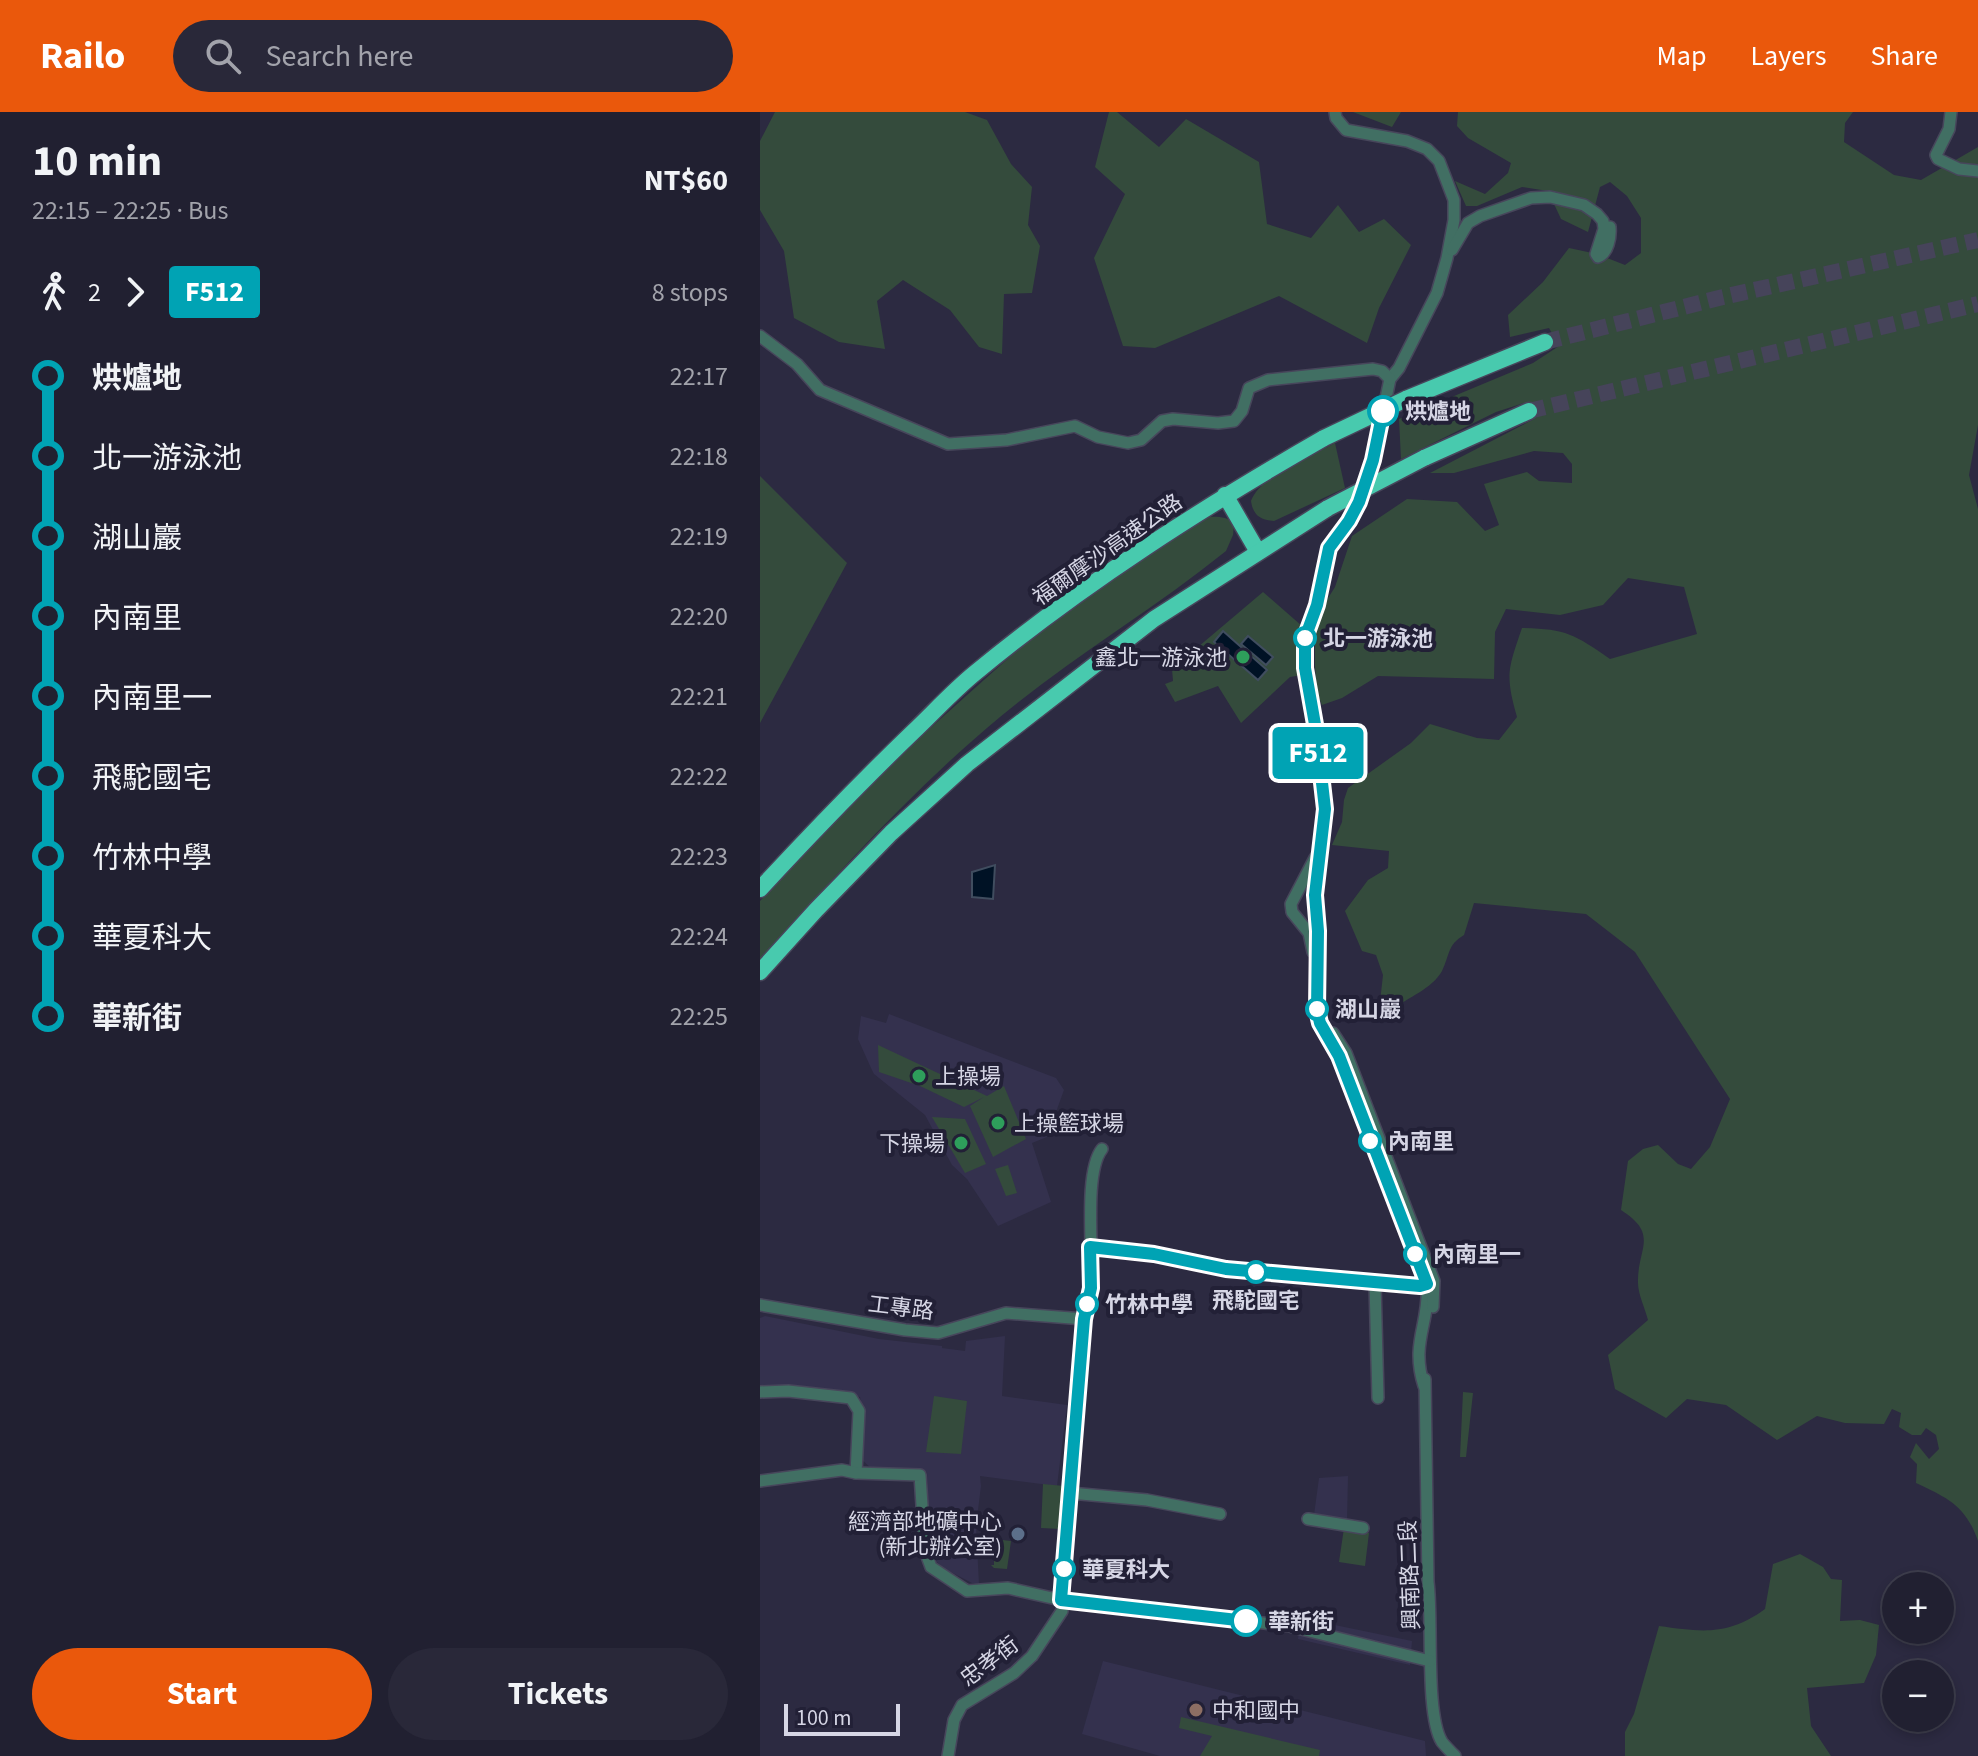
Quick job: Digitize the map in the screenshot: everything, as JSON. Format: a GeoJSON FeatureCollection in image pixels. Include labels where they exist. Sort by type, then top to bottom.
{"type":"FeatureCollection","features":[{"type":"Feature","properties":{"kind":"highway","name":"福爾摩沙高速公路"},"geometry":{"type":"LineString","coordinates":[[760,889],[821,822],[973,674],[1093,582],[1225,495],[1324,438],[1406,399],[1545,342]]}},
{"type":"Feature","properties":{"kind":"highway"},"geometry":{"type":"LineString","coordinates":[[760,972],[891,833],[958,772],[1154,619],[1328,508],[1424,458],[1529,411]]}},
{"type":"Feature","properties":{"kind":"highway"},"geometry":{"type":"LineString","coordinates":[[1225,495],[1258,552]]}},
{"type":"Feature","properties":{"kind":"street"},"geometry":{"type":"LineString","coordinates":[[760,336],[797,364],[820,390],[948,444],[999,441],[1075,426],[1098,437],[1128,443],[1141,440],[1162,421],[1234,421],[1242,411],[1249,388],[1268,380],[1373,369],[1382,371],[1390,379],[1426,320],[1447,258],[1454,200],[1439,161],[1427,149],[1407,141],[1346,130],[1335,112]]}},
{"type":"Feature","properties":{"kind":"street"},"geometry":{"type":"LineString","coordinates":[[1951,112],[1949,129],[1936,155],[1959,169],[1978,171]]}},
{"type":"Feature","properties":{"kind":"street"},"geometry":{"type":"LineString","coordinates":[[1447,258],[1468,223],[1531,198],[1567,199],[1597,214],[1603,221],[1604,229],[1596,254],[1598,257],[1605,253],[1611,235],[1610,227]]}},
{"type":"Feature","properties":{"kind":"street","name":"興南路二段"},"geometry":{"type":"LineString","coordinates":[[1390,379],[1373,460],[1359,502],[1329,548],[1317,605],[1305,638],[1305,668],[1325,809],[1315,895],[1318,992],[1335,1037],[1346,1053],[1434,1281],[1435,1293],[1426,1339],[1424,1386],[1430,1661],[1441,1741],[1455,1756]]}},
{"type":"Feature","properties":{"kind":"street","name":"興南路二段"},"geometry":{"type":"LineString","coordinates":[[1318,976],[1309,933],[1292,912],[1291,904],[1311,869],[1324,831]]}},
{"type":"Feature","properties":{"kind":"street"},"geometry":{"type":"LineString","coordinates":[[1061,1600],[1084,1319],[1091,1288],[1089,1229],[1092,1181],[1097,1155],[1102,1149]]}},
{"type":"Feature","properties":{"kind":"street"},"geometry":{"type":"LineString","coordinates":[[1375,1284],[1378,1398]]}},
{"type":"Feature","properties":{"kind":"street","name":"工專路"},"geometry":{"type":"LineString","coordinates":[[760,1305],[938,1333],[1006,1313],[1084,1319]]}},
{"type":"Feature","properties":{"kind":"street"},"geometry":{"type":"LineString","coordinates":[[760,1392],[788,1391],[851,1398],[859,1411],[856,1473]]}},
{"type":"Feature","properties":{"kind":"street"},"geometry":{"type":"LineString","coordinates":[[760,1481],[842,1470],[920,1475],[925,1551],[931,1567],[967,1591],[1017,1589],[1061,1600],[1289,1626],[1430,1661]]}},
{"type":"Feature","properties":{"kind":"street"},"geometry":{"type":"LineString","coordinates":[[1070,1493],[1147,1500],[1220,1514]]}},
{"type":"Feature","properties":{"kind":"street"},"geometry":{"type":"LineString","coordinates":[[1308,1519],[1363,1528]]}},
{"type":"Feature","properties":{"kind":"street","name":"忠孝街"},"geometry":{"type":"LineString","coordinates":[[948,1756],[954,1720],[962,1705],[1014,1673],[1032,1656],[1062,1611],[1061,1600]]}},
{"type":"Feature","properties":{"kind":"shaded area"},"geometry":{"type":"Polygon","coordinates":[[[889,1014],[1056,1078],[1064,1090],[1047,1137],[1032,1143],[1051,1202],[998,1226],[967,1179],[952,1165],[925,1115],[874,1074],[858,1039],[861,1016],[886,1023],[889,1014]]]}},
{"type":"Feature","properties":{"kind":"shaded area"},"geometry":{"type":"Polygon","coordinates":[[[765,1316],[879,1339],[965,1351],[966,1341],[1005,1336],[1002,1396],[1067,1405],[1057,1486],[980,1476],[976,1526],[979,1584],[943,1568],[930,1555],[927,1472],[871,1468],[861,1459],[864,1419],[860,1397],[794,1389],[760,1389],[760,1318],[765,1316]]]}},
{"type":"Feature","properties":{"kind":"shaded area"},"geometry":{"type":"Polygon","coordinates":[[[1348,1476],[1347,1522],[1314,1515],[1319,1478],[1348,1476]]]}},
{"type":"Feature","properties":{"kind":"shaded area"},"geometry":{"type":"Polygon","coordinates":[[[1301,1618],[1412,1641],[1410,1665],[1298,1639],[1301,1618]]]}},
{"type":"Feature","properties":{"kind":"shaded area","name":"中和國中"},"geometry":{"type":"Polygon","coordinates":[[[1103,1661],[1425,1741],[1426,1756],[1160,1756],[1082,1734],[1103,1661]]]}},
{"type":"Feature","properties":{"kind":"green space"},"geometry":{"type":"Polygon","coordinates":[[[775,112],[965,112],[987,120],[1011,164],[1032,187],[1028,225],[1040,246],[1032,293],[1004,294],[1002,354],[979,347],[950,310],[903,280],[877,301],[885,349],[839,342],[794,318],[784,251],[760,210],[760,141],[775,112]]]}},
{"type":"Feature","properties":{"kind":"green space"},"geometry":{"type":"Polygon","coordinates":[[[1109,112],[1117,112],[1159,147],[1186,119],[1259,162],[1267,224],[1311,238],[1338,205],[1359,232],[1384,219],[1411,245],[1379,308],[1367,343],[1279,296],[1155,348],[1123,346],[1094,258],[1125,194],[1095,167],[1109,112]]]}},
{"type":"Feature","properties":{"kind":"green space"},"geometry":{"type":"Polygon","coordinates":[[[1353,112],[1401,112],[1392,127],[1353,112]]]}},
{"type":"Feature","properties":{"kind":"green space"},"geometry":{"type":"Polygon","coordinates":[[[1458,112],[1853,112],[1845,123],[1844,142],[1894,175],[1921,180],[1978,147],[1978,425],[1969,475],[1978,509],[1978,1541],[1962,1511],[1938,1493],[1916,1483],[1917,1464],[1910,1457],[1916,1443],[1929,1459],[1939,1449],[1936,1435],[1926,1428],[1921,1435],[1912,1435],[1899,1427],[1901,1413],[1892,1409],[1884,1424],[1845,1423],[1817,1416],[1777,1440],[1726,1405],[1687,1399],[1666,1418],[1615,1389],[1608,1355],[1648,1320],[1638,1283],[1643,1235],[1633,1219],[1621,1210],[1628,1161],[1643,1149],[1658,1145],[1678,1164],[1691,1169],[1710,1147],[1730,1099],[1635,952],[1586,914],[1474,903],[1464,935],[1452,947],[1438,977],[1392,1010],[1380,1002],[1383,975],[1376,955],[1362,951],[1345,911],[1368,880],[1388,868],[1389,851],[1332,845],[1342,822],[1348,788],[1411,743],[1430,724],[1477,738],[1499,740],[1517,717],[1510,672],[1522,628],[1569,634],[1610,659],[1697,634],[1684,587],[1628,578],[1603,605],[1560,615],[1506,609],[1495,632],[1494,679],[1378,676],[1342,698],[1322,705],[1317,692],[1315,619],[1335,587],[1352,536],[1407,499],[1457,502],[1485,531],[1499,525],[1484,484],[1527,472],[1539,481],[1572,483],[1572,464],[1563,453],[1534,451],[1454,473],[1430,473],[1534,419],[1524,403],[1496,412],[1401,459],[1399,419],[1533,363],[1559,346],[1549,328],[1510,337],[1508,315],[1543,282],[1569,248],[1625,265],[1641,253],[1641,218],[1627,196],[1610,182],[1600,187],[1588,232],[1561,219],[1548,191],[1522,187],[1477,206],[1466,206],[1455,181],[1485,194],[1508,173],[1511,163],[1468,138],[1457,126],[1458,112]]]}},
{"type":"Feature","properties":{"kind":"green space"},"geometry":{"type":"Polygon","coordinates":[[[1335,443],[1345,488],[1274,521],[1255,513],[1251,501],[1265,483],[1287,467],[1335,443]]]}},
{"type":"Feature","properties":{"kind":"green space"},"geometry":{"type":"Polygon","coordinates":[[[760,476],[847,563],[760,723],[760,476]]]}},
{"type":"Feature","properties":{"kind":"green space"},"geometry":{"type":"Polygon","coordinates":[[[1204,517],[1224,518],[1234,524],[1226,551],[1027,695],[968,745],[876,834],[760,960],[760,901],[870,782],[1033,636],[1097,588],[1204,517]]]}},
{"type":"Feature","properties":{"kind":"green space","name":"鑫北一游泳池"},"geometry":{"type":"Polygon","coordinates":[[[1263,592],[1302,626],[1302,675],[1290,677],[1241,723],[1218,686],[1175,702],[1165,684],[1173,681],[1172,669],[1263,592]]]}},
{"type":"Feature","properties":{"kind":"green space"},"geometry":{"type":"Polygon","coordinates":[[[878,1045],[987,1096],[1004,1086],[1026,1139],[993,1157],[970,1106],[984,1097],[964,1107],[920,1086],[879,1072],[878,1045]]]}},
{"type":"Feature","properties":{"kind":"green space","name":"下操場"},"geometry":{"type":"Polygon","coordinates":[[[932,1117],[965,1119],[986,1164],[965,1173],[932,1117]]]}},
{"type":"Feature","properties":{"kind":"green space"},"geometry":{"type":"Polygon","coordinates":[[[1008,1165],[1017,1193],[1006,1196],[995,1169],[1008,1165]]]}},
{"type":"Feature","properties":{"kind":"green space"},"geometry":{"type":"Polygon","coordinates":[[[1463,1392],[1473,1393],[1466,1457],[1460,1457],[1463,1392]]]}},
{"type":"Feature","properties":{"kind":"green space"},"geometry":{"type":"Polygon","coordinates":[[[934,1396],[967,1401],[961,1454],[926,1452],[934,1396]]]}},
{"type":"Feature","properties":{"kind":"green space"},"geometry":{"type":"Polygon","coordinates":[[[1043,1484],[1064,1486],[1061,1529],[1041,1528],[1043,1484]]]}},
{"type":"Feature","properties":{"kind":"green space"},"geometry":{"type":"Polygon","coordinates":[[[1344,1528],[1369,1533],[1365,1566],[1339,1562],[1344,1528]]]}},
{"type":"Feature","properties":{"kind":"green space"},"geometry":{"type":"Polygon","coordinates":[[[994,1539],[1011,1541],[1007,1569],[991,1565],[994,1565],[994,1539]]]}},
{"type":"Feature","properties":{"kind":"green space"},"geometry":{"type":"Polygon","coordinates":[[[1800,1554],[1823,1567],[1831,1579],[1842,1580],[1840,1621],[1860,1620],[1879,1625],[1876,1655],[1864,1683],[1807,1688],[1811,1726],[1831,1756],[1625,1756],[1625,1732],[1634,1714],[1659,1626],[1714,1630],[1752,1618],[1765,1609],[1773,1564],[1800,1554]]]}},
{"type":"Feature","properties":{"kind":"green space"},"geometry":{"type":"Polygon","coordinates":[[[1181,1717],[1320,1750],[1319,1756],[1200,1756],[1212,1736],[1179,1728],[1181,1717]]]}},
{"type":"Feature","properties":{"kind":"water"},"geometry":{"type":"Polygon","coordinates":[[[1223,631],[1267,670],[1258,680],[1214,642],[1223,631]]]}},
{"type":"Feature","properties":{"kind":"water"},"geometry":{"type":"Polygon","coordinates":[[[1248,636],[1273,657],[1266,665],[1241,644],[1248,636]]]}},
{"type":"Feature","properties":{"kind":"water"},"geometry":{"type":"Polygon","coordinates":[[[995,865],[993,899],[972,897],[972,872],[995,865]]]}},
{"type":"Feature","properties":{"kind":"tunnel"},"geometry":{"type":"LineString","coordinates":[[1545,342],[1723,297],[1978,240]]}},
{"type":"Feature","properties":{"kind":"tunnel"},"geometry":{"type":"LineString","coordinates":[[1529,411],[1978,304]]}},
{"type":"Feature","properties":{"kind":"bus line","name":"F512"},"geometry":{"type":"LineString","coordinates":[[1246,1621],[1061,1600],[1084,1319],[1091,1288],[1090,1247],[1154,1254],[1226,1269],[1375,1284],[1427,1284],[1381,1172],[1339,1056],[1320,1023],[1317,1010],[1315,895],[1325,809],[1305,668],[1305,638],[1317,605],[1329,548],[1359,502],[1373,460],[1383,411]]}},
{"type":"Feature","properties":{"kind":"place","name":"烘爐地"},"geometry":{"type":"Point","coordinates":[1383,411]}},
{"type":"Feature","properties":{"kind":"place","name":"北一游泳池"},"geometry":{"type":"Point","coordinates":[1305,638]}},
{"type":"Feature","properties":{"kind":"place","name":"鑫北一游泳池"},"geometry":{"type":"Point","coordinates":[1243,657]}},
{"type":"Feature","properties":{"kind":"place","name":"湖山巖"},"geometry":{"type":"Point","coordinates":[1317,1009]}},
{"type":"Feature","properties":{"kind":"place","name":"上操場"},"geometry":{"type":"Point","coordinates":[919,1076]}},
{"type":"Feature","properties":{"kind":"place","name":"上操籃球場"},"geometry":{"type":"Point","coordinates":[998,1123]}},
{"type":"Feature","properties":{"kind":"place","name":"內南里"},"geometry":{"type":"Point","coordinates":[1370,1141]}},
{"type":"Feature","properties":{"kind":"place","name":"下操場"},"geometry":{"type":"Point","coordinates":[961,1143]}},
{"type":"Feature","properties":{"kind":"place","name":"內南里一"},"geometry":{"type":"Point","coordinates":[1415,1254]}},
{"type":"Feature","properties":{"kind":"place","name":"飛駝國宅"},"geometry":{"type":"Point","coordinates":[1256,1272]}},
{"type":"Feature","properties":{"kind":"place","name":"竹林中學"},"geometry":{"type":"Point","coordinates":[1087,1304]}},
{"type":"Feature","properties":{"kind":"place","name":"經濟部地礦中心 (新北辦公室)"},"geometry":{"type":"Point","coordinates":[1018,1534]}},
{"type":"Feature","properties":{"kind":"place","name":"華夏科大"},"geometry":{"type":"Point","coordinates":[1064,1569]}},
{"type":"Feature","properties":{"kind":"place","name":"華新街"},"geometry":{"type":"Point","coordinates":[1246,1621]}},
{"type":"Feature","properties":{"kind":"place","name":"中和國中"},"geometry":{"type":"Point","coordinates":[1196,1710]}}]}
